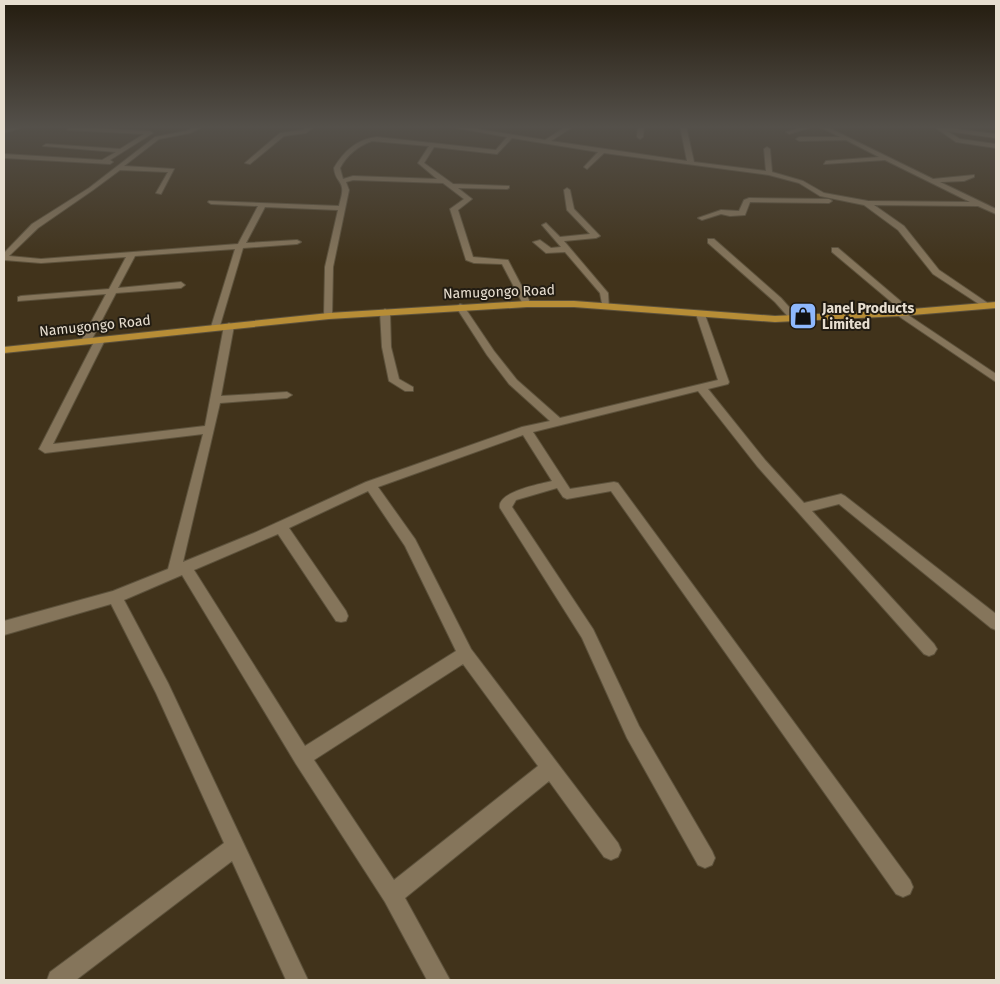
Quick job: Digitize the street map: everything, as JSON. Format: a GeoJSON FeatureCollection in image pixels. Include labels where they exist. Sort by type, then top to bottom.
{"type":"FeatureCollection","features":[{"type":"Feature","properties":{"kind":"main road","name":"Namugongo Road"},"geometry":{"type":"LineString","coordinates":[[4,350],[329,316],[527,304],[606,307],[753,318],[904,313],[992,306]]}},
{"type":"Feature","properties":{"kind":"street"},"geometry":{"type":"LineString","coordinates":[[4,257],[35,226],[112,172]]}},
{"type":"Feature","properties":{"kind":"street"},"geometry":{"type":"LineString","coordinates":[[159,193],[171,172]]}},
{"type":"Feature","properties":{"kind":"street"},"geometry":{"type":"LineString","coordinates":[[329,316],[329,267],[346,190],[342,180],[337,175],[337,172]]}},
{"type":"Feature","properties":{"kind":"street"},"geometry":{"type":"LineString","coordinates":[[432,172],[469,198],[454,208],[469,258],[474,261],[504,262],[527,304]]}},
{"type":"Feature","properties":{"kind":"street"},"geometry":{"type":"LineString","coordinates":[[761,172],[793,179],[822,195],[866,203],[996,203]]}},
{"type":"Feature","properties":{"kind":"street"},"geometry":{"type":"LineString","coordinates":[[913,172],[996,212]]}},
{"type":"Feature","properties":{"kind":"street"},"geometry":{"type":"LineString","coordinates":[[930,180],[952,180],[972,176]]}},
{"type":"Feature","properties":{"kind":"street"},"geometry":{"type":"LineString","coordinates":[[342,180],[353,178],[444,181]]}},
{"type":"Feature","properties":{"kind":"street"},"geometry":{"type":"LineString","coordinates":[[452,186],[507,187]]}},
{"type":"Feature","properties":{"kind":"street"},"geometry":{"type":"LineString","coordinates":[[559,239],[596,236],[572,210],[567,190]]}},
{"type":"Feature","properties":{"kind":"street"},"geometry":{"type":"LineString","coordinates":[[702,218],[721,212],[730,214],[742,213],[746,201],[749,200],[838,199]]}},
{"type":"Feature","properties":{"kind":"street"},"geometry":{"type":"LineString","coordinates":[[211,202],[342,208]]}},
{"type":"Feature","properties":{"kind":"street"},"geometry":{"type":"LineString","coordinates":[[866,203],[906,233],[936,272],[992,306]]}},
{"type":"Feature","properties":{"kind":"street"},"geometry":{"type":"LineString","coordinates":[[262,205],[240,246],[222,327],[215,400],[210,429],[180,570],[392,895],[439,980]]}},
{"type":"Feature","properties":{"kind":"street"},"geometry":{"type":"LineString","coordinates":[[546,224],[604,293],[606,307]]}},
{"type":"Feature","properties":{"kind":"street"},"geometry":{"type":"LineString","coordinates":[[711,241],[778,300],[794,318]]}},
{"type":"Feature","properties":{"kind":"street"},"geometry":{"type":"LineString","coordinates":[[4,257],[30,262],[131,256],[297,242]]}},
{"type":"Feature","properties":{"kind":"street"},"geometry":{"type":"LineString","coordinates":[[537,242],[548,251],[568,249]]}},
{"type":"Feature","properties":{"kind":"street"},"geometry":{"type":"LineString","coordinates":[[835,250],[904,313],[996,379]]}},
{"type":"Feature","properties":{"kind":"street"},"geometry":{"type":"LineString","coordinates":[[86,341],[131,256]]}},
{"type":"Feature","properties":{"kind":"street"},"geometry":{"type":"LineString","coordinates":[[21,299],[181,285]]}},
{"type":"Feature","properties":{"kind":"street"},"geometry":{"type":"LineString","coordinates":[[460,307],[490,353],[513,382],[558,422]]}},
{"type":"Feature","properties":{"kind":"street"},"geometry":{"type":"LineString","coordinates":[[385,312],[384,342],[389,367],[394,381],[408,389]]}},
{"type":"Feature","properties":{"kind":"street"},"geometry":{"type":"LineString","coordinates":[[4,628],[114,597],[281,527],[370,485],[526,430],[724,382],[701,314]]}},
{"type":"Feature","properties":{"kind":"street"},"geometry":{"type":"LineString","coordinates":[[100,340],[45,449],[210,429]]}},
{"type":"Feature","properties":{"kind":"street"},"geometry":{"type":"LineString","coordinates":[[702,388],[761,463],[929,650]]}},
{"type":"Feature","properties":{"kind":"street"},"geometry":{"type":"LineString","coordinates":[[215,400],[288,395]]}},
{"type":"Feature","properties":{"kind":"street"},"geometry":{"type":"LineString","coordinates":[[526,430],[567,494],[614,486],[903,888]]}},
{"type":"Feature","properties":{"kind":"street"},"geometry":{"type":"LineString","coordinates":[[560,483],[512,498],[506,504],[506,508],[588,634],[633,732],[705,858]]}},
{"type":"Feature","properties":{"kind":"street"},"geometry":{"type":"LineString","coordinates":[[370,485],[410,543],[465,654],[611,850]]}},
{"type":"Feature","properties":{"kind":"street"},"geometry":{"type":"LineString","coordinates":[[802,508],[841,499],[996,623]]}},
{"type":"Feature","properties":{"kind":"street"},"geometry":{"type":"LineString","coordinates":[[281,527],[341,616]]}},
{"type":"Feature","properties":{"kind":"street"},"geometry":{"type":"LineString","coordinates":[[114,597],[162,688],[297,980]]}},
{"type":"Feature","properties":{"kind":"street"},"geometry":{"type":"LineString","coordinates":[[302,758],[465,654]]}},
{"type":"Feature","properties":{"kind":"street"},"geometry":{"type":"LineString","coordinates":[[392,895],[549,769]]}},
{"type":"Feature","properties":{"kind":"street"},"geometry":{"type":"LineString","coordinates":[[58,980],[234,847]]}},
{"type":"Feature","properties":{"kind":"place","name":"Janel Products Limited"},"geometry":{"type":"Point","coordinates":[803,316]}}]}
